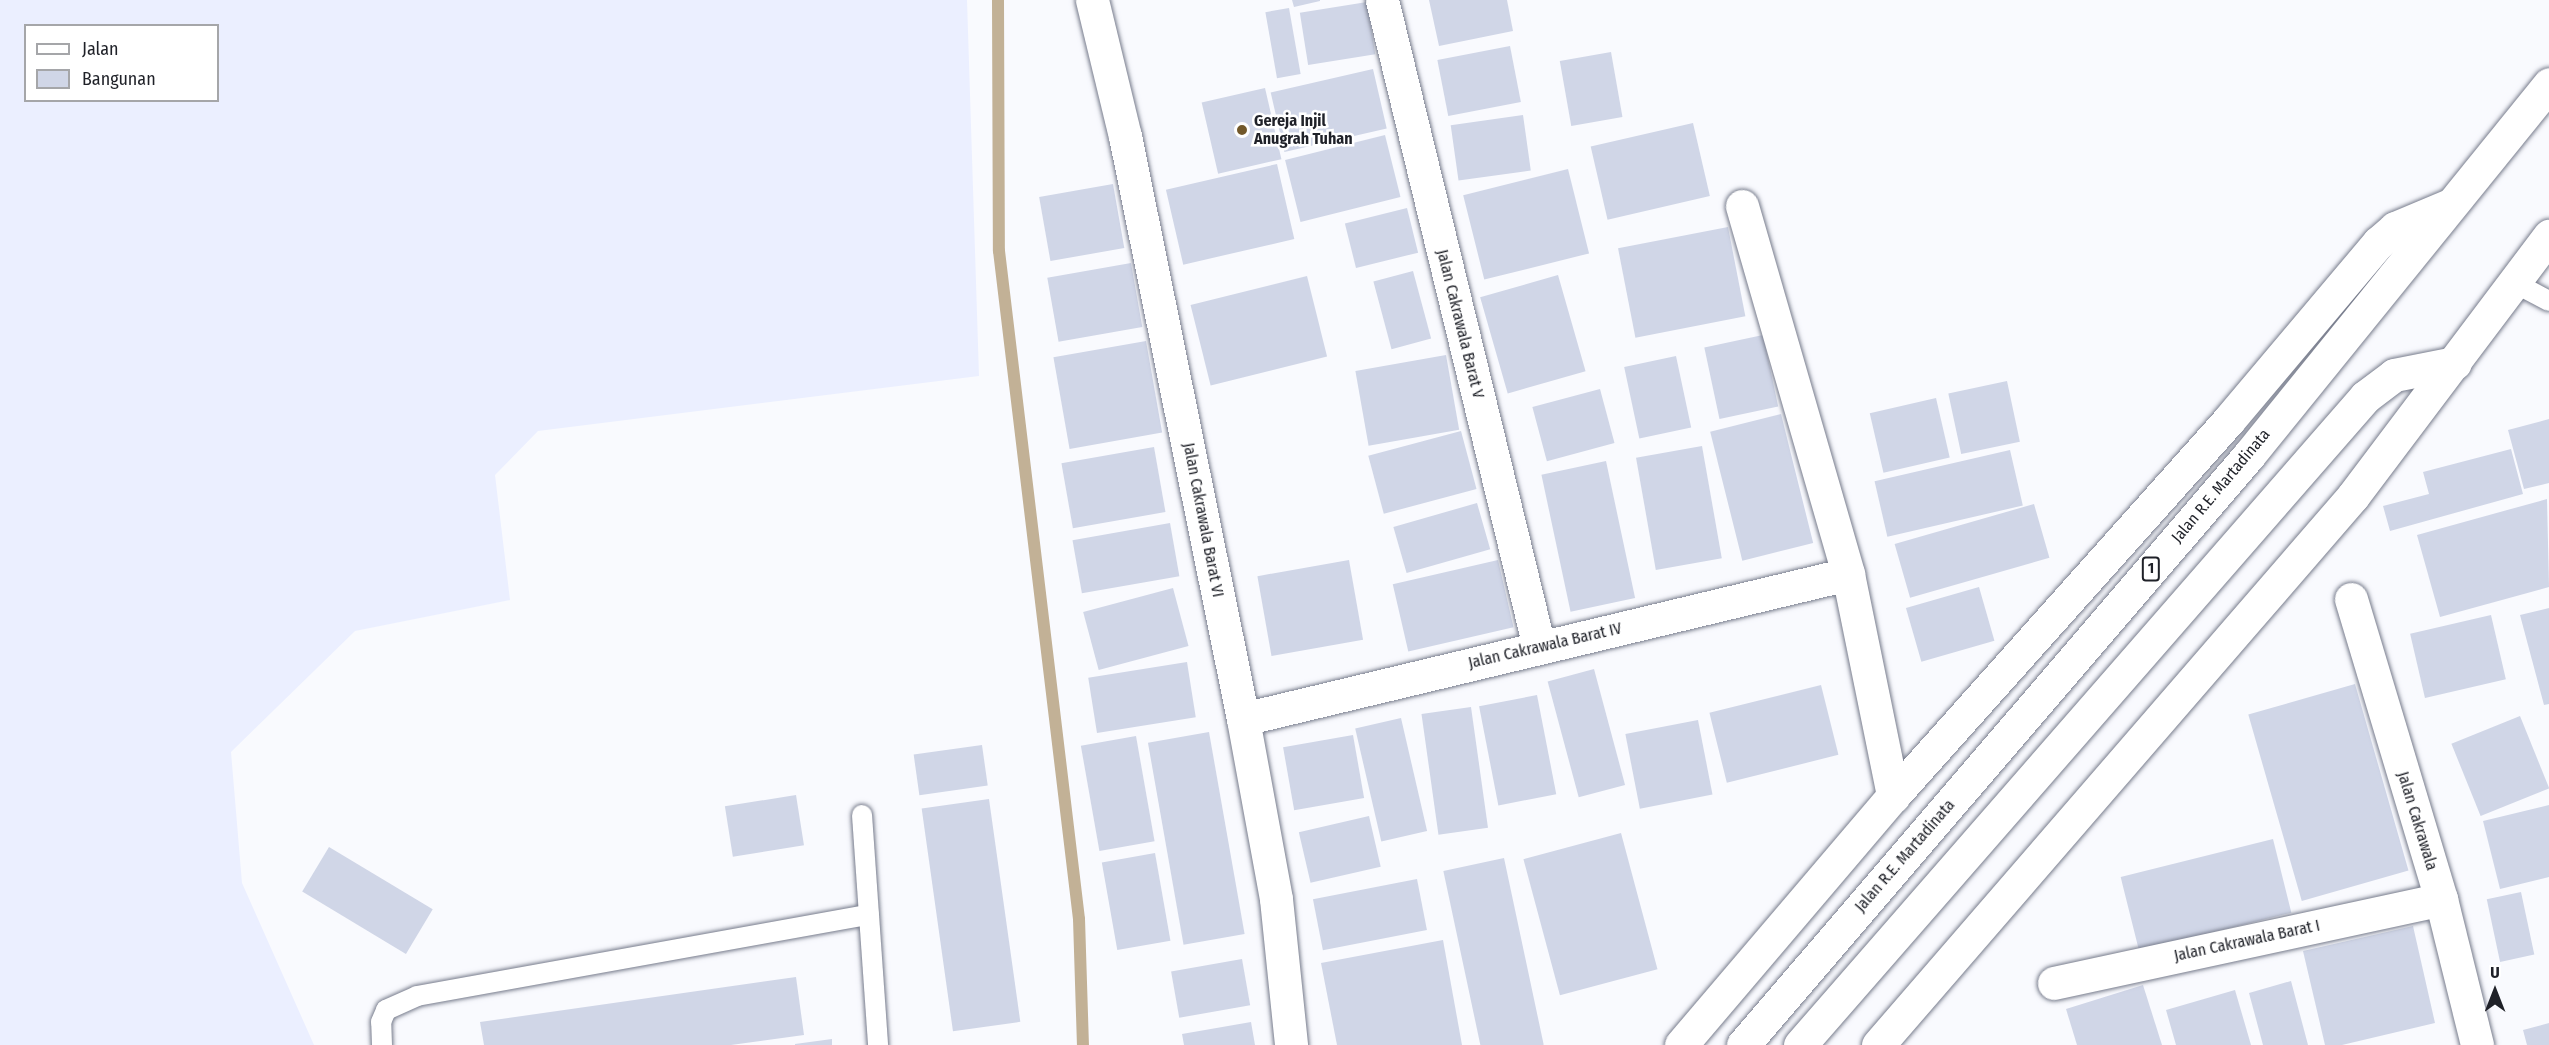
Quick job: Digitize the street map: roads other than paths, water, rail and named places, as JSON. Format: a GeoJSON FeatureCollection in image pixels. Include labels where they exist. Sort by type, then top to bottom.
{"type":"FeatureCollection","features":[{"type":"Feature","properties":{"kind":"main road","name":"Jalan Cakrawala Barat VI"},"geometry":{"type":"LineString","coordinates":[[1092,0],[1125,136],[1243,719],[1276,899],[1291,1045]]}},
{"type":"Feature","properties":{"kind":"main road","name":"Jalan Cakrawala Barat V"},"geometry":{"type":"LineString","coordinates":[[1382,0],[1539,647]]}},
{"type":"Feature","properties":{"kind":"main road","name":"Jalan R.E. Martadinata"},"geometry":{"type":"LineString","coordinates":[[1743,1045],[2249,454],[2549,84]]}},
{"type":"Feature","properties":{"kind":"main road"},"geometry":{"type":"LineString","coordinates":[[1681,1045],[1893,796],[2228,421],[2378,243],[2395,228],[2450,205]]}},
{"type":"Feature","properties":{"kind":"main road"},"geometry":{"type":"LineString","coordinates":[[1742,207],[1848,574],[1893,796]]}},
{"type":"Feature","properties":{"kind":"main road"},"geometry":{"type":"LineString","coordinates":[[1878,1045],[2353,496],[2549,236]]}},
{"type":"Feature","properties":{"kind":"main road"},"geometry":{"type":"LineString","coordinates":[[1800,1045],[2365,397],[2394,375],[2455,363]]}},
{"type":"Feature","properties":{"kind":"main road","name":"Jalan Cakrawala Barat IV"},"geometry":{"type":"LineString","coordinates":[[1243,719],[1848,574]]}},
{"type":"Feature","properties":{"kind":"main road","name":"Jalan Cakrawala"},"geometry":{"type":"LineString","coordinates":[[2351,599],[2441,899],[2477,1045]]}},
{"type":"Feature","properties":{"kind":"main road","name":"Jalan Cakrawala Barat I"},"geometry":{"type":"LineString","coordinates":[[2054,983],[2441,899]]}},
{"type":"Feature","properties":{"kind":"lane"},"geometry":{"type":"LineString","coordinates":[[2515,282],[2549,301]]}},
{"type":"Feature","properties":{"kind":"lane"},"geometry":{"type":"LineString","coordinates":[[862,815],[878,1045]]}},
{"type":"Feature","properties":{"kind":"lane"},"geometry":{"type":"LineString","coordinates":[[382,1045],[381,1022],[386,1010],[417,996],[869,915]]}},
{"type":"Feature","properties":{"kind":"waterway"},"geometry":{"type":"LineString","coordinates":[[998,0],[999,251],[1079,919],[1083,1045]]}},
{"type":"Feature","properties":{"kind":"place","name":"Gereja Injil Anugrah Tuhan"},"geometry":{"type":"Point","coordinates":[1242,130]}}]}
